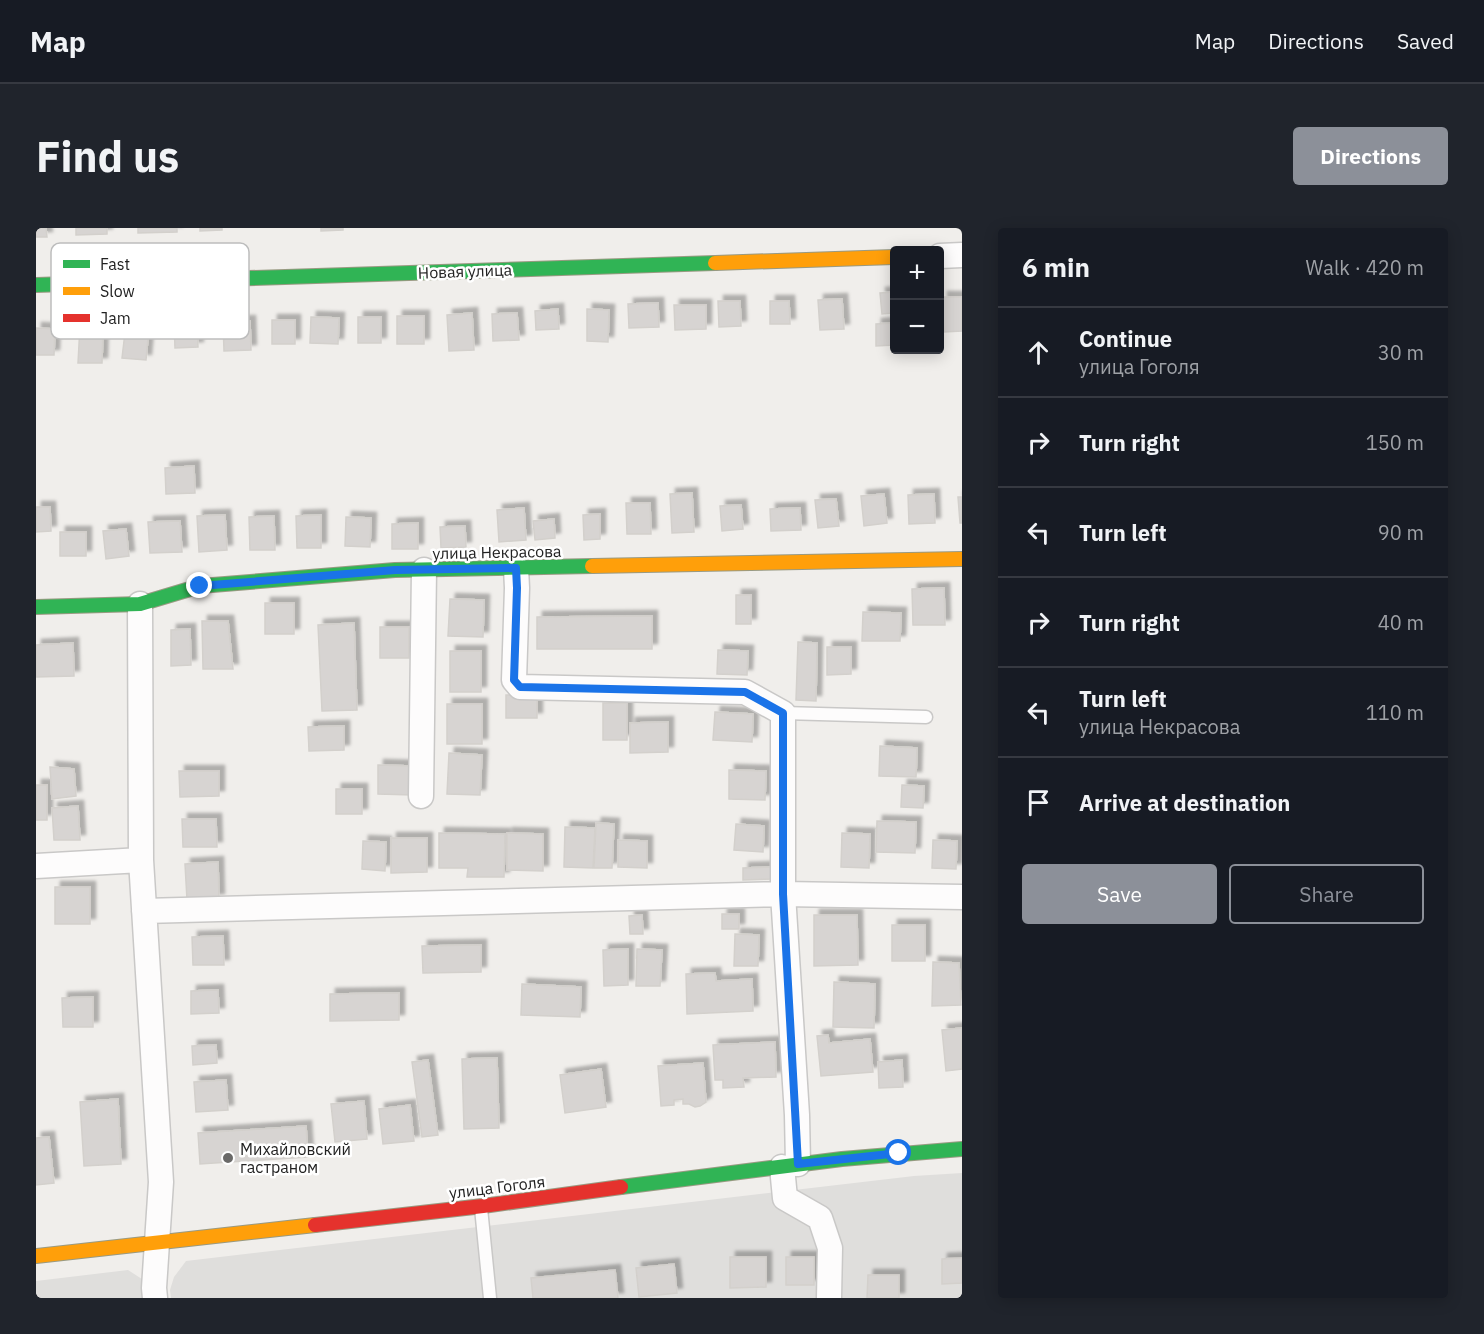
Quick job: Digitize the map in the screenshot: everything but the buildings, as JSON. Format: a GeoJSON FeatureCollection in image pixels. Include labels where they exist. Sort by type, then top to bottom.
{"type":"FeatureCollection","features":[{"type":"Feature","properties":{"kind":"street"},"geometry":{"type":"LineString","coordinates":[[944,256],[962,255]]}},
{"type":"Feature","properties":{"kind":"street","name":"Новая улица"},"geometry":{"type":"LineString","coordinates":[[249,278],[890,257]]}},
{"type":"Feature","properties":{"kind":"street","name":"Новая улица"},"geometry":{"type":"LineString","coordinates":[[36,285],[51,285]]}},
{"type":"Feature","properties":{"kind":"street","name":"улица Некрасова"},"geometry":{"type":"LineString","coordinates":[[36,607],[140,604],[200,586],[395,570],[962,559]]}},
{"type":"Feature","properties":{"kind":"street"},"geometry":{"type":"LineString","coordinates":[[516,568],[514,680],[520,687],[745,692],[783,713],[783,894],[796,1104],[790,1166],[784,1198],[820,1218],[830,1248],[829,1298]]}},
{"type":"Feature","properties":{"kind":"street"},"geometry":{"type":"LineString","coordinates":[[421,796],[424,570]]}},
{"type":"Feature","properties":{"kind":"street"},"geometry":{"type":"LineString","coordinates":[[140,604],[141,860],[161,1182],[155,1298]]}},
{"type":"Feature","properties":{"kind":"street"},"geometry":{"type":"LineString","coordinates":[[36,866],[141,860]]}},
{"type":"Feature","properties":{"kind":"street"},"geometry":{"type":"LineString","coordinates":[[144,911],[783,894],[962,897]]}},
{"type":"Feature","properties":{"kind":"street","name":"улица Гоголя"},"geometry":{"type":"LineString","coordinates":[[36,1256],[481,1206],[899,1153],[962,1149]]}},
{"type":"Feature","properties":{"kind":"lane"},"geometry":{"type":"LineString","coordinates":[[783,713],[926,717]]}},
{"type":"Feature","properties":{"kind":"lane"},"geometry":{"type":"LineString","coordinates":[[481,1206],[490,1298]]}},
{"type":"Feature","properties":{"kind":"shaded area"},"geometry":{"type":"Polygon","coordinates":[[[962,1173],[962,1298],[171,1298],[170,1290],[174,1277],[186,1261],[914,1176],[962,1173]]]}},
{"type":"Feature","properties":{"kind":"shaded area"},"geometry":{"type":"Polygon","coordinates":[[[128,1270],[145,1281],[147,1298],[36,1298],[36,1281],[128,1270]]]}},
{"type":"Feature","properties":{"kind":"traffic: fast"},"geometry":{"type":"LineString","coordinates":[[249,278],[715,263]]}},
{"type":"Feature","properties":{"kind":"traffic: fast"},"geometry":{"type":"LineString","coordinates":[[36,285],[51,285]]}},
{"type":"Feature","properties":{"kind":"traffic: fast"},"geometry":{"type":"LineString","coordinates":[[36,607],[140,604],[200,586],[395,570],[592,566]]}},
{"type":"Feature","properties":{"kind":"traffic: fast"},"geometry":{"type":"LineString","coordinates":[[621,1187],[842,1159],[962,1149]]}},
{"type":"Feature","properties":{"kind":"traffic: slow"},"geometry":{"type":"LineString","coordinates":[[715,263],[890,257]]}},
{"type":"Feature","properties":{"kind":"traffic: slow"},"geometry":{"type":"LineString","coordinates":[[592,566],[962,559]]}},
{"type":"Feature","properties":{"kind":"traffic: slow"},"geometry":{"type":"LineString","coordinates":[[36,1256],[315,1225]]}},
{"type":"Feature","properties":{"kind":"traffic: jam"},"geometry":{"type":"LineString","coordinates":[[315,1225],[483,1206],[621,1187]]}},
{"type":"Feature","properties":{"kind":"place","name":"Михайловский гастраном"},"geometry":{"type":"Point","coordinates":[228,1158]}},
{"type":"Feature","properties":{"kind":"route"},"geometry":{"type":"LineString","coordinates":[[200,586],[395,570],[516,568],[514,680],[520,687],[745,692],[783,713],[783,894],[798,1164],[899,1153]]}}]}
